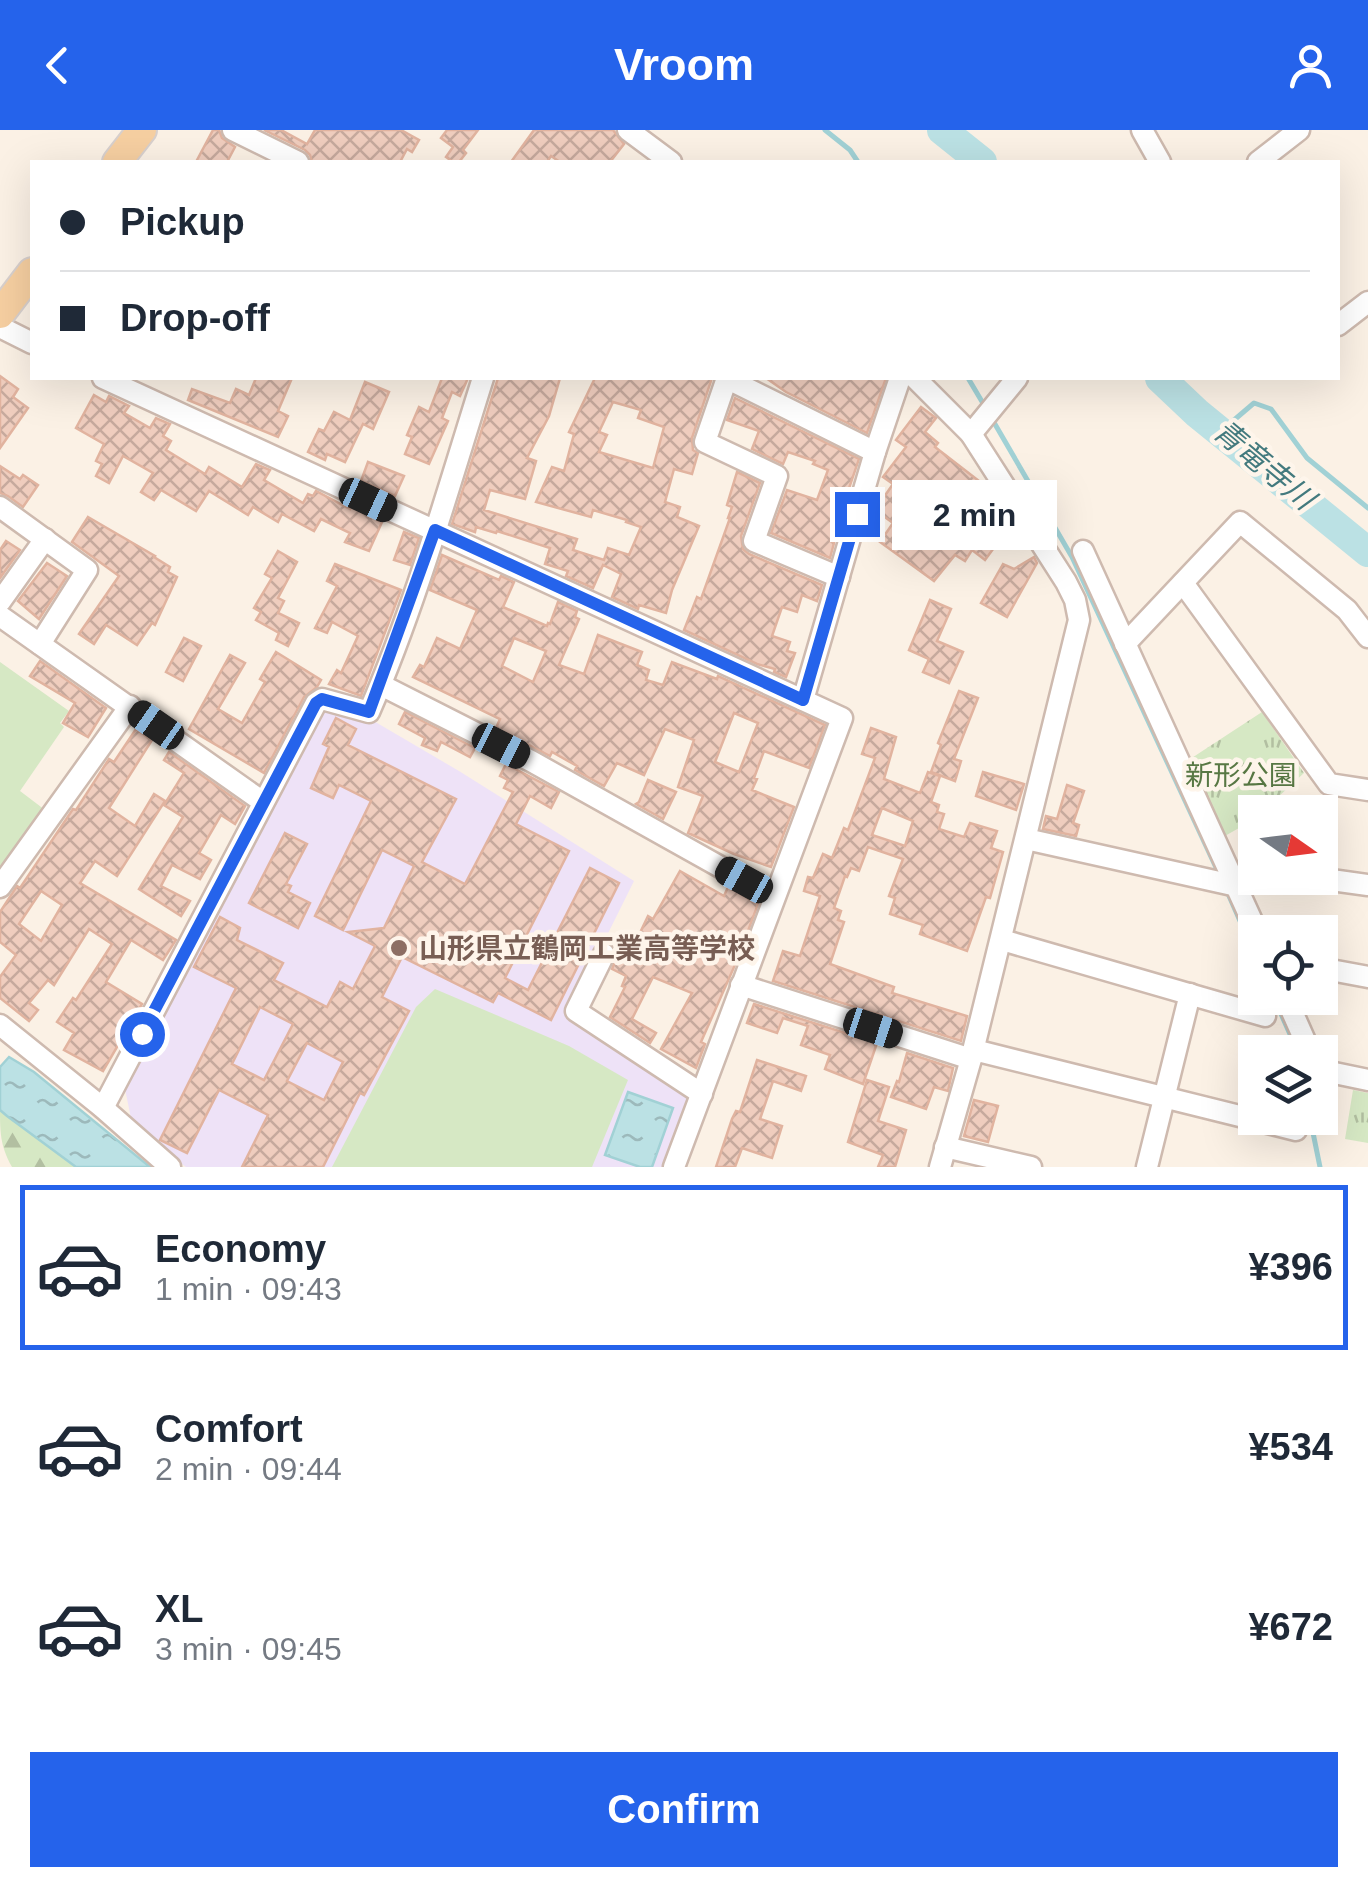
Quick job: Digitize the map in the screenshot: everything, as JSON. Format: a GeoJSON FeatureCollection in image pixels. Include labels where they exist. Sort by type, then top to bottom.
{"type":"FeatureCollection","features":[{"type":"Feature","properties":{"kind":"main road"},"geometry":{"type":"LineString","coordinates":[[119,160],[142,130]]}},
{"type":"Feature","properties":{"kind":"main road"},"geometry":{"type":"LineString","coordinates":[[0,314],[30,275]]}},
{"type":"Feature","properties":{"kind":"street"},"geometry":{"type":"LineString","coordinates":[[233,130],[294,160]]}},
{"type":"Feature","properties":{"kind":"street"},"geometry":{"type":"LineString","coordinates":[[628,130],[667,160]]}},
{"type":"Feature","properties":{"kind":"street"},"geometry":{"type":"LineString","coordinates":[[1142,130],[1159,160]]}},
{"type":"Feature","properties":{"kind":"street"},"geometry":{"type":"LineString","coordinates":[[1261,160],[1299,130]]}},
{"type":"Feature","properties":{"kind":"street"},"geometry":{"type":"LineString","coordinates":[[1340,323],[1368,302]]}},
{"type":"Feature","properties":{"kind":"street"},"geometry":{"type":"LineString","coordinates":[[0,327],[30,342]]}},
{"type":"Feature","properties":{"kind":"street"},"geometry":{"type":"LineString","coordinates":[[107,380],[842,718],[674,1167]]}},
{"type":"Feature","properties":{"kind":"street"},"geometry":{"type":"LineString","coordinates":[[103,1108],[316,703],[322,699],[369,712],[435,530],[482,380]]}},
{"type":"Feature","properties":{"kind":"street"},"geometry":{"type":"LineString","coordinates":[[725,380],[705,442],[777,476],[754,540],[839,577]]}},
{"type":"Feature","properties":{"kind":"street"},"geometry":{"type":"LineString","coordinates":[[730,380],[875,452]]}},
{"type":"Feature","properties":{"kind":"street"},"geometry":{"type":"LineString","coordinates":[[803,700],[899,380]]}},
{"type":"Feature","properties":{"kind":"street"},"geometry":{"type":"LineString","coordinates":[[917,380],[971,434],[1066,582],[1079,620],[1002,940],[942,1157],[1031,1167]]}},
{"type":"Feature","properties":{"kind":"street"},"geometry":{"type":"LineString","coordinates":[[971,434],[1014,380]]}},
{"type":"Feature","properties":{"kind":"street"},"geometry":{"type":"LineString","coordinates":[[0,507],[88,570],[40,644]]}},
{"type":"Feature","properties":{"kind":"street"},"geometry":{"type":"LineString","coordinates":[[1125,644],[1240,522],[1347,610],[1368,636]]}},
{"type":"Feature","properties":{"kind":"street"},"geometry":{"type":"LineString","coordinates":[[0,602],[44,539]]}},
{"type":"Feature","properties":{"kind":"street"},"geometry":{"type":"LineString","coordinates":[[1082,551],[1249,915]]}},
{"type":"Feature","properties":{"kind":"street"},"geometry":{"type":"LineString","coordinates":[[1182,583],[1329,784],[1368,790]]}},
{"type":"Feature","properties":{"kind":"street"},"geometry":{"type":"LineString","coordinates":[[0,616],[263,802]]}},
{"type":"Feature","properties":{"kind":"street"},"geometry":{"type":"LineString","coordinates":[[1079,620],[1112,616]]}},
{"type":"Feature","properties":{"kind":"street"},"geometry":{"type":"LineString","coordinates":[[380,685],[532,762],[774,897]]}},
{"type":"Feature","properties":{"kind":"street"},"geometry":{"type":"LineString","coordinates":[[0,887],[130,706]]}},
{"type":"Feature","properties":{"kind":"street"},"geometry":{"type":"LineString","coordinates":[[1026,839],[1236,886]]}},
{"type":"Feature","properties":{"kind":"street"},"geometry":{"type":"LineString","coordinates":[[1338,881],[1368,885]]}},
{"type":"Feature","properties":{"kind":"street"},"geometry":{"type":"LineString","coordinates":[[1002,940],[1265,1016]]}},
{"type":"Feature","properties":{"kind":"street"},"geometry":{"type":"LineString","coordinates":[[604,954],[576,1011],[702,1094]]}},
{"type":"Feature","properties":{"kind":"street"},"geometry":{"type":"LineString","coordinates":[[1338,971],[1368,976]]}},
{"type":"Feature","properties":{"kind":"street"},"geometry":{"type":"LineString","coordinates":[[741,985],[972,1055],[1238,1116]]}},
{"type":"Feature","properties":{"kind":"street"},"geometry":{"type":"LineString","coordinates":[[1147,1167],[1190,994]]}},
{"type":"Feature","properties":{"kind":"street"},"geometry":{"type":"LineString","coordinates":[[0,1025],[170,1167]]}},
{"type":"Feature","properties":{"kind":"street"},"geometry":{"type":"LineString","coordinates":[[1338,1074],[1368,1080]]}},
{"type":"Feature","properties":{"kind":"shaded area","name":"山形県立鶴岡工業高等学校"},"geometry":{"type":"Polygon","coordinates":[[[325,706],[372,720],[634,881],[567,1016],[690,1095],[662,1167],[186,1167],[133,1128],[125,1089],[325,706]]]}},
{"type":"Feature","properties":{"kind":"green space"},"geometry":{"type":"Polygon","coordinates":[[[0,662],[69,711],[60,723],[64,727],[20,791],[49,813],[0,881],[0,662]]]}},
{"type":"Feature","properties":{"kind":"green space","name":"新形公園"},"geometry":{"type":"Polygon","coordinates":[[[1262,712],[1304,773],[1280,795],[1238,795],[1238,829],[1216,841],[1181,765],[1262,712]]]}},
{"type":"Feature","properties":{"kind":"green space"},"geometry":{"type":"Polygon","coordinates":[[[435,989],[569,1046],[628,1080],[592,1167],[332,1167],[416,1007],[435,989]]]}},
{"type":"Feature","properties":{"kind":"green space"},"geometry":{"type":"Polygon","coordinates":[[[1353,1090],[1368,1093],[1368,1143],[1345,1139],[1353,1090]]]}},
{"type":"Feature","properties":{"kind":"green space"},"geometry":{"type":"Polygon","coordinates":[[[0,1108],[77,1167],[12,1167],[2,1139],[0,1108]]]}},
{"type":"Feature","properties":{"kind":"water"},"geometry":{"type":"Polygon","coordinates":[[[9,1057],[34,1072],[150,1167],[76,1167],[7,1116],[0,1110],[0,1067],[9,1057]]]}},
{"type":"Feature","properties":{"kind":"water"},"geometry":{"type":"Polygon","coordinates":[[[628,1092],[673,1108],[652,1167],[605,1155],[628,1092]]]}},
{"type":"Feature","properties":{"kind":"building"},"geometry":{"type":"Polygon","coordinates":[[[213,130],[219,130],[222,138],[235,147],[228,160],[197,160],[213,130]]]}},
{"type":"Feature","properties":{"kind":"building"},"geometry":{"type":"Polygon","coordinates":[[[264,130],[281,130],[307,144],[315,130],[401,130],[419,140],[401,160],[311,160],[305,150],[264,130]]]}},
{"type":"Feature","properties":{"kind":"building"},"geometry":{"type":"Polygon","coordinates":[[[447,130],[478,130],[461,160],[446,157],[453,147],[441,138],[447,130]]]}},
{"type":"Feature","properties":{"kind":"building"},"geometry":{"type":"Polygon","coordinates":[[[534,130],[613,130],[624,144],[612,160],[557,160],[551,156],[548,160],[512,160],[534,130]]]}},
{"type":"Feature","properties":{"kind":"building"},"geometry":{"type":"Polygon","coordinates":[[[0,376],[18,389],[13,397],[28,408],[0,448],[0,376]]]}},
{"type":"Feature","properties":{"kind":"building"},"geometry":{"type":"Polygon","coordinates":[[[255,380],[291,380],[278,411],[288,416],[278,437],[188,400],[192,389],[230,403],[236,389],[249,395],[255,380]]]}},
{"type":"Feature","properties":{"kind":"building"},"geometry":{"type":"Polygon","coordinates":[[[441,380],[467,380],[460,396],[452,392],[442,418],[448,421],[429,464],[405,454],[412,437],[407,435],[419,407],[429,412],[441,380]]]}},
{"type":"Feature","properties":{"kind":"building"},"geometry":{"type":"Polygon","coordinates":[[[497,380],[559,380],[549,416],[527,458],[536,461],[525,499],[490,490],[484,510],[577,539],[573,550],[604,560],[608,548],[629,555],[641,527],[593,510],[591,517],[536,502],[552,467],[564,471],[574,434],[569,432],[594,380],[711,380],[692,438],[693,450],[698,453],[692,474],[674,469],[665,502],[680,507],[677,517],[699,526],[666,613],[639,605],[638,609],[612,597],[621,574],[603,565],[593,588],[566,576],[568,571],[545,564],[550,548],[497,531],[476,527],[475,532],[452,524],[497,380]],[[613,402],[599,432],[607,435],[599,452],[653,468],[664,427],[638,418],[641,410],[613,402]]]}},
{"type":"Feature","properties":{"kind":"building"},"geometry":{"type":"Polygon","coordinates":[[[769,380],[885,380],[867,433],[769,380]]]}},
{"type":"Feature","properties":{"kind":"building"},"geometry":{"type":"Polygon","coordinates":[[[365,382],[389,392],[373,429],[363,424],[345,462],[327,454],[325,460],[308,452],[319,429],[324,431],[334,412],[350,420],[365,382]]]}},
{"type":"Feature","properties":{"kind":"building"},"geometry":{"type":"Polygon","coordinates":[[[94,395],[106,402],[109,396],[129,406],[124,413],[150,428],[156,418],[170,424],[163,436],[171,441],[166,450],[205,474],[209,467],[242,487],[256,464],[270,470],[264,480],[303,503],[308,494],[313,496],[316,491],[382,522],[369,551],[345,542],[350,533],[321,519],[314,531],[282,514],[278,522],[253,507],[248,515],[209,491],[196,511],[161,490],[154,500],[141,492],[153,473],[123,456],[109,483],[96,476],[102,464],[96,461],[104,444],[76,428],[94,395]]]}},
{"type":"Feature","properties":{"kind":"building"},"geometry":{"type":"Polygon","coordinates":[[[735,398],[859,459],[831,541],[834,543],[830,558],[771,533],[787,490],[817,500],[828,470],[788,452],[783,464],[752,449],[759,431],[727,420],[735,398]]]}},
{"type":"Feature","properties":{"kind":"building"},"geometry":{"type":"Polygon","coordinates":[[[921,407],[936,418],[925,432],[938,443],[935,447],[979,481],[975,487],[999,506],[990,517],[1007,530],[985,560],[972,550],[965,561],[955,555],[934,581],[880,542],[893,523],[875,510],[893,484],[883,477],[906,447],[896,440],[921,407]],[[928,503],[909,530],[937,548],[954,524],[928,503]]]}},
{"type":"Feature","properties":{"kind":"building"},"geometry":{"type":"Polygon","coordinates":[[[368,462],[404,476],[395,496],[361,481],[368,462]]]}},
{"type":"Feature","properties":{"kind":"building"},"geometry":{"type":"Polygon","coordinates":[[[0,466],[38,485],[23,507],[0,493],[0,466]]]}},
{"type":"Feature","properties":{"kind":"building"},"geometry":{"type":"Polygon","coordinates":[[[737,472],[760,483],[741,536],[743,549],[822,585],[817,601],[802,595],[797,612],[782,607],[772,636],[790,642],[787,651],[795,653],[786,677],[684,630],[697,597],[701,599],[730,518],[732,507],[727,505],[737,472]]]}},
{"type":"Feature","properties":{"kind":"building"},"geometry":{"type":"Polygon","coordinates":[[[88,517],[155,556],[177,577],[155,625],[152,623],[137,645],[106,625],[94,644],[79,634],[119,576],[72,542],[88,517]]]}},
{"type":"Feature","properties":{"kind":"building"},"geometry":{"type":"Polygon","coordinates":[[[404,532],[419,538],[410,565],[394,560],[404,532]]]}},
{"type":"Feature","properties":{"kind":"building"},"geometry":{"type":"Polygon","coordinates":[[[6,541],[20,550],[0,578],[0,550],[6,541]]]}},
{"type":"Feature","properties":{"kind":"building"},"geometry":{"type":"Polygon","coordinates":[[[278,551],[297,562],[278,598],[284,601],[278,613],[299,623],[288,646],[276,640],[279,633],[256,620],[261,612],[254,608],[272,578],[265,574],[278,551]]]}},
{"type":"Feature","properties":{"kind":"building"},"geometry":{"type":"Polygon","coordinates":[[[442,555],[499,580],[501,576],[514,582],[503,607],[547,626],[558,602],[577,611],[575,617],[579,619],[559,665],[584,674],[598,635],[642,652],[637,665],[649,670],[646,680],[663,685],[672,662],[717,679],[718,676],[825,725],[809,768],[764,751],[752,790],[794,807],[771,867],[688,833],[703,796],[678,787],[694,740],[665,729],[644,775],[617,763],[604,786],[552,752],[550,756],[496,728],[500,719],[413,677],[420,665],[424,667],[437,638],[460,649],[477,610],[430,590],[442,555]],[[514,638],[502,666],[533,682],[546,651],[514,638]],[[734,713],[715,762],[739,772],[758,723],[734,713]]]}},
{"type":"Feature","properties":{"kind":"building"},"geometry":{"type":"Polygon","coordinates":[[[1034,557],[1037,563],[1007,617],[981,603],[1003,564],[1014,569],[1034,557]]]}},
{"type":"Feature","properties":{"kind":"building"},"geometry":{"type":"Polygon","coordinates":[[[47,563],[67,576],[39,619],[18,601],[47,563]]]}},
{"type":"Feature","properties":{"kind":"building"},"geometry":{"type":"Polygon","coordinates":[[[335,564],[401,590],[361,696],[329,684],[337,670],[341,673],[358,636],[332,622],[327,633],[315,628],[337,586],[327,581],[335,564]]]}},
{"type":"Feature","properties":{"kind":"building"},"geometry":{"type":"Polygon","coordinates":[[[930,600],[951,609],[937,641],[963,652],[949,683],[923,672],[929,659],[909,650],[930,600]]]}},
{"type":"Feature","properties":{"kind":"building"},"geometry":{"type":"Polygon","coordinates":[[[184,638],[201,646],[183,681],[166,672],[184,638]]]}},
{"type":"Feature","properties":{"kind":"building"},"geometry":{"type":"Polygon","coordinates":[[[276,652],[321,680],[304,697],[264,773],[189,729],[230,655],[245,663],[218,709],[242,723],[265,682],[260,679],[276,652]]]}},
{"type":"Feature","properties":{"kind":"building"},"geometry":{"type":"Polygon","coordinates":[[[40,661],[106,708],[88,737],[63,723],[75,703],[30,676],[40,661]]]}},
{"type":"Feature","properties":{"kind":"building"},"geometry":{"type":"Polygon","coordinates":[[[959,691],[978,698],[954,759],[961,761],[955,781],[931,772],[959,691]]]}},
{"type":"Feature","properties":{"kind":"building"},"geometry":{"type":"Polygon","coordinates":[[[405,712],[475,748],[470,757],[441,742],[437,751],[422,745],[425,738],[399,724],[405,712]]]}},
{"type":"Feature","properties":{"kind":"building"},"geometry":{"type":"Polygon","coordinates":[[[336,718],[356,729],[348,745],[456,799],[422,862],[465,884],[513,792],[504,788],[508,780],[500,776],[506,764],[559,792],[551,808],[530,796],[516,824],[569,851],[505,978],[528,990],[590,868],[619,883],[551,1020],[498,993],[493,1002],[402,957],[382,997],[409,1011],[364,1095],[360,1093],[323,1167],[242,1167],[268,1115],[219,1090],[187,1153],[160,1140],[236,988],[194,967],[220,917],[240,928],[237,940],[283,963],[274,980],[327,1007],[340,982],[353,989],[375,946],[348,932],[384,928],[414,866],[382,850],[343,930],[315,916],[371,801],[339,785],[333,798],[311,788],[329,747],[323,744],[336,718]],[[260,1007],[232,1064],[264,1080],[293,1024],[260,1007]],[[307,1043],[287,1081],[324,1100],[343,1062],[307,1043]]]}},
{"type":"Feature","properties":{"kind":"building"},"geometry":{"type":"Polygon","coordinates":[[[871,728],[896,737],[884,779],[920,793],[928,772],[940,776],[931,802],[939,805],[937,812],[944,814],[939,829],[964,837],[970,823],[997,831],[991,848],[1003,852],[990,898],[986,897],[967,951],[920,934],[923,925],[890,914],[895,898],[889,896],[903,859],[868,847],[859,871],[851,868],[845,876],[834,908],[841,911],[838,920],[844,922],[830,964],[894,987],[892,993],[967,1016],[961,1041],[773,981],[783,951],[800,956],[820,896],[804,891],[808,877],[813,878],[823,854],[832,858],[844,828],[848,830],[875,758],[862,754],[871,728]],[[882,808],[872,835],[905,846],[913,821],[882,808]]]}},
{"type":"Feature","properties":{"kind":"building"},"geometry":{"type":"Polygon","coordinates":[[[136,729],[152,740],[109,808],[135,826],[154,794],[165,801],[117,876],[95,861],[80,883],[176,940],[163,960],[131,940],[106,982],[142,1004],[103,1071],[64,1050],[74,1033],[57,1022],[112,944],[89,929],[54,985],[48,980],[29,1003],[38,1010],[29,1021],[0,998],[0,977],[16,955],[0,942],[0,912],[109,759],[114,762],[136,729]],[[41,891],[19,924],[41,941],[62,905],[41,891]]]}},
{"type":"Feature","properties":{"kind":"building"},"geometry":{"type":"Polygon","coordinates":[[[169,752],[245,806],[235,824],[221,815],[199,853],[211,860],[200,879],[172,865],[161,886],[190,901],[181,916],[139,889],[183,817],[164,805],[184,773],[164,760],[169,752]]]}},
{"type":"Feature","properties":{"kind":"building"},"geometry":{"type":"Polygon","coordinates":[[[983,772],[1024,784],[1016,810],[976,796],[983,772]]]}},
{"type":"Feature","properties":{"kind":"building"},"geometry":{"type":"Polygon","coordinates":[[[648,780],[676,792],[663,819],[636,804],[648,780]]]}},
{"type":"Feature","properties":{"kind":"building"},"geometry":{"type":"Polygon","coordinates":[[[1067,785],[1084,791],[1073,823],[1079,825],[1076,836],[1043,829],[1046,816],[1057,819],[1067,785]]]}},
{"type":"Feature","properties":{"kind":"building"},"geometry":{"type":"Polygon","coordinates":[[[285,833],[307,844],[286,884],[291,886],[288,892],[310,903],[298,928],[249,903],[285,833]]]}},
{"type":"Feature","properties":{"kind":"building"},"geometry":{"type":"Polygon","coordinates":[[[680,871],[724,896],[728,887],[758,904],[701,1042],[705,1044],[696,1068],[661,1049],[692,993],[653,977],[632,1019],[656,1033],[650,1043],[610,1017],[625,987],[622,986],[626,976],[612,969],[617,956],[627,960],[648,916],[653,919],[680,871]]]}},
{"type":"Feature","properties":{"kind":"building"},"geometry":{"type":"Polygon","coordinates":[[[754,1004],[877,1043],[863,1084],[825,1069],[830,1055],[801,1045],[808,1026],[783,1018],[777,1033],[747,1023],[754,1004]]]}},
{"type":"Feature","properties":{"kind":"building"},"geometry":{"type":"Polygon","coordinates":[[[907,1053],[953,1068],[948,1091],[934,1087],[926,1109],[891,1097],[907,1053]]]}},
{"type":"Feature","properties":{"kind":"building"},"geometry":{"type":"Polygon","coordinates":[[[757,1060],[806,1076],[801,1091],[773,1081],[760,1119],[782,1126],[772,1158],[742,1148],[735,1167],[716,1167],[732,1119],[736,1111],[740,1112],[757,1060]]]}},
{"type":"Feature","properties":{"kind":"building"},"geometry":{"type":"Polygon","coordinates":[[[867,1080],[889,1087],[878,1121],[906,1130],[895,1167],[878,1167],[883,1155],[848,1142],[867,1080]]]}},
{"type":"Feature","properties":{"kind":"building"},"geometry":{"type":"Polygon","coordinates":[[[974,1100],[998,1106],[988,1142],[964,1136],[974,1100]]]}},
{"type":"Feature","properties":{"kind":"waterway"},"geometry":{"type":"LineString","coordinates":[[825,130],[857,160]]}},
{"type":"Feature","properties":{"kind":"waterway","name":"青竜寺川"},"geometry":{"type":"LineString","coordinates":[[942,130],[980,160]]}},
{"type":"Feature","properties":{"kind":"waterway"},"geometry":{"type":"LineString","coordinates":[[969,380],[987,410]]}},
{"type":"Feature","properties":{"kind":"waterway","name":"青竜寺川"},"geometry":{"type":"LineString","coordinates":[[1162,380],[1368,552]]}},
{"type":"Feature","properties":{"kind":"waterway"},"geometry":{"type":"LineString","coordinates":[[1220,432],[1254,403],[1271,409],[1307,458],[1368,508]]}},
{"type":"Feature","properties":{"kind":"waterway"},"geometry":{"type":"LineString","coordinates":[[992,419],[1072,557],[1219,874]]}},
{"type":"Feature","properties":{"kind":"waterway"},"geometry":{"type":"LineString","coordinates":[[1226,889],[1238,916]]}},
{"type":"Feature","properties":{"kind":"waterway"},"geometry":{"type":"LineString","coordinates":[[1282,1015],[1290,1035]]}},
{"type":"Feature","properties":{"kind":"waterway"},"geometry":{"type":"LineString","coordinates":[[1313,1135],[1320,1167]]}},
{"type":"Feature","properties":{"kind":"place","name":"山形県立鶴岡工業高等学校"},"geometry":{"type":"Point","coordinates":[399,948]}},
{"type":"Feature","properties":{"kind":"route"},"geometry":{"type":"LineString","coordinates":[[142,1034],[316,703],[322,699],[369,712],[435,530],[803,700],[857,514]]}}]}
